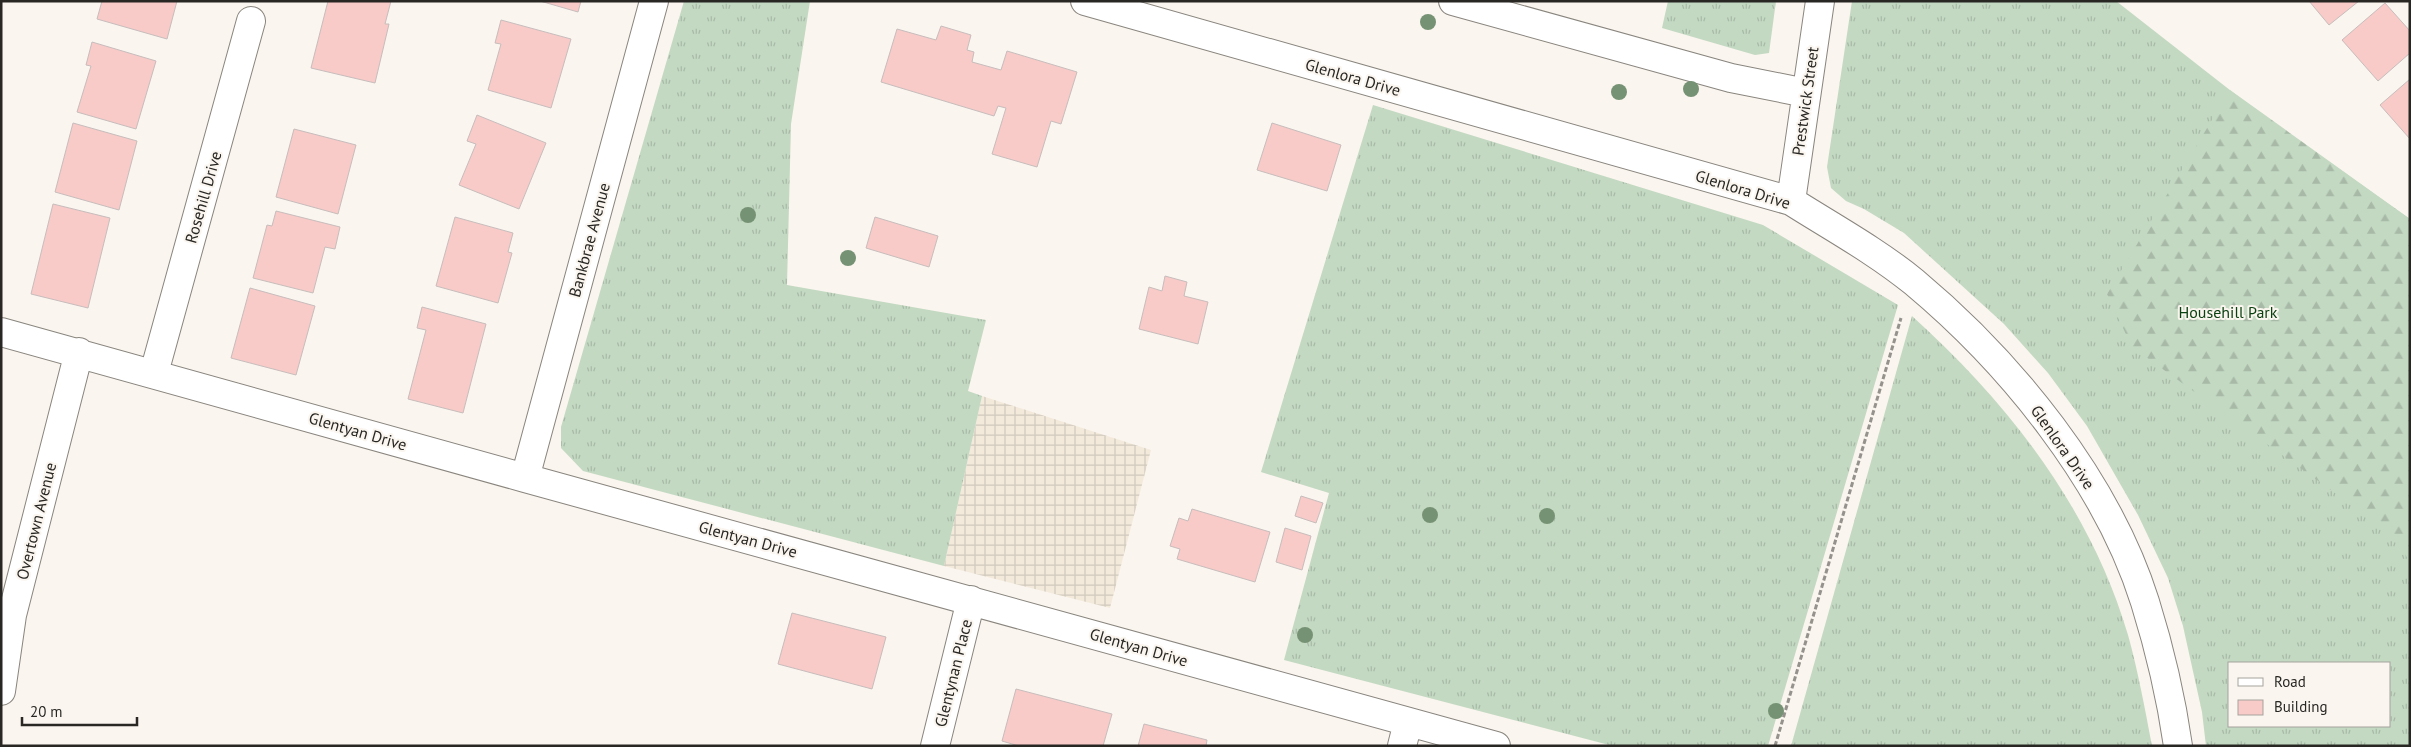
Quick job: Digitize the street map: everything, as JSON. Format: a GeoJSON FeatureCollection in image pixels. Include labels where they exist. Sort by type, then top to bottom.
{"type":"FeatureCollection","features":[{"type":"Feature","properties":{"kind":"street","name":"Bankbrae Avenue"},"geometry":{"type":"LineString","coordinates":[[524,478],[654,1]]}},
{"type":"Feature","properties":{"kind":"street","name":"Glenlora Drive"},"geometry":{"type":"LineString","coordinates":[[1085,1],[1791,201],[1863,246],[1912,281],[1981,345],[2024,392],[2058,435],[2099,500],[2145,601],[2170,689],[2178,746]]}},
{"type":"Feature","properties":{"kind":"street"},"geometry":{"type":"LineString","coordinates":[[1453,1],[1730,78],[1806,93]]}},
{"type":"Feature","properties":{"kind":"street","name":"Prestwick Street"},"geometry":{"type":"LineString","coordinates":[[1791,201],[1820,1]]}},
{"type":"Feature","properties":{"kind":"street","name":"Rosehill Drive"},"geometry":{"type":"LineString","coordinates":[[154,373],[252,21]]}},
{"type":"Feature","properties":{"kind":"street","name":"Glentyan Drive"},"geometry":{"type":"LineString","coordinates":[[1,332],[971,600],[1405,734],[1496,746]]}},
{"type":"Feature","properties":{"kind":"street","name":"Overtown Avenue"},"geometry":{"type":"LineString","coordinates":[[1,691],[12,615],[79,352]]}},
{"type":"Feature","properties":{"kind":"street","name":"Glentynan Place"},"geometry":{"type":"LineString","coordinates":[[935,746],[971,600]]}},
{"type":"Feature","properties":{"kind":"path"},"geometry":{"type":"LineString","coordinates":[[1775,746],[1912,281]]}},
{"type":"Feature","properties":{"kind":"shaded area"},"geometry":{"type":"Polygon","coordinates":[[[982,396],[1151,450],[1110,608],[944,566],[982,396]]]}},
{"type":"Feature","properties":{"kind":"green space"},"geometry":{"type":"Polygon","coordinates":[[[684,1],[810,1],[791,124],[787,285],[986,320],[968,391],[982,396],[944,566],[583,471],[561,448],[561,427],[684,1]]]}},
{"type":"Feature","properties":{"kind":"green space"},"geometry":{"type":"Polygon","coordinates":[[[1668,1],[1776,1],[1769,53],[1755,55],[1662,28],[1668,1]]]}},
{"type":"Feature","properties":{"kind":"green space","name":"Househill Park"},"geometry":{"type":"Polygon","coordinates":[[[1852,1],[2116,1],[2258,112],[2410,219],[2410,746],[2206,746],[2202,712],[2183,626],[2168,578],[2138,515],[2087,426],[2048,373],[2004,324],[1904,233],[1864,209],[1846,201],[1831,188],[1827,167],[1852,1]]]}},
{"type":"Feature","properties":{"kind":"green space"},"geometry":{"type":"Polygon","coordinates":[[[2230,90],[2410,219],[2410,563],[2396,537],[2132,347],[2107,294],[2230,90]]]}},
{"type":"Feature","properties":{"kind":"green space"},"geometry":{"type":"Polygon","coordinates":[[[1373,105],[1763,225],[1898,305],[1768,746],[1613,746],[1284,660],[1329,493],[1261,472],[1373,105]]]}},
{"type":"Feature","properties":{"kind":"green space"},"geometry":{"type":"Polygon","coordinates":[[[1912,316],[1948,350],[2013,422],[2042,460],[2069,501],[2092,544],[2112,588],[2128,635],[2152,746],[1791,746],[1912,316]]]}},
{"type":"Feature","properties":{"kind":"building"},"geometry":{"type":"Polygon","coordinates":[[[102,1],[177,1],[167,39],[97,19],[102,1]]]}},
{"type":"Feature","properties":{"kind":"building"},"geometry":{"type":"Polygon","coordinates":[[[328,1],[391,1],[385,24],[389,24],[375,83],[311,68],[328,1]]]}},
{"type":"Feature","properties":{"kind":"building"},"geometry":{"type":"Polygon","coordinates":[[[540,1],[581,1],[578,12],[540,1]]]}},
{"type":"Feature","properties":{"kind":"building"},"geometry":{"type":"Polygon","coordinates":[[[2309,1],[2359,1],[2329,25],[2309,1]]]}},
{"type":"Feature","properties":{"kind":"building"},"geometry":{"type":"Polygon","coordinates":[[[2385,3],[2410,31],[2410,53],[2378,81],[2342,40],[2385,3]]]}},
{"type":"Feature","properties":{"kind":"building"},"geometry":{"type":"Polygon","coordinates":[[[501,20],[571,39],[551,108],[488,90],[501,44],[495,43],[501,20]]]}},
{"type":"Feature","properties":{"kind":"building"},"geometry":{"type":"Polygon","coordinates":[[[941,26],[971,35],[967,50],[974,52],[972,62],[1001,70],[1007,51],[1077,72],[1061,124],[1051,121],[1037,167],[992,154],[1006,108],[998,106],[994,116],[881,82],[897,29],[936,40],[941,26]]]}},
{"type":"Feature","properties":{"kind":"building"},"geometry":{"type":"Polygon","coordinates":[[[92,42],[156,61],[136,129],[77,112],[91,66],[86,65],[92,42]]]}},
{"type":"Feature","properties":{"kind":"building"},"geometry":{"type":"Polygon","coordinates":[[[2410,79],[2410,139],[2380,105],[2410,79]]]}},
{"type":"Feature","properties":{"kind":"building"},"geometry":{"type":"Polygon","coordinates":[[[477,115],[546,143],[519,209],[459,185],[476,144],[467,141],[477,115]]]}},
{"type":"Feature","properties":{"kind":"building"},"geometry":{"type":"Polygon","coordinates":[[[73,123],[137,141],[119,210],[55,192],[73,123]]]}},
{"type":"Feature","properties":{"kind":"building"},"geometry":{"type":"Polygon","coordinates":[[[1272,123],[1341,145],[1327,191],[1257,170],[1272,123]]]}},
{"type":"Feature","properties":{"kind":"building"},"geometry":{"type":"Polygon","coordinates":[[[294,129],[356,145],[338,214],[276,197],[294,129]]]}},
{"type":"Feature","properties":{"kind":"building"},"geometry":{"type":"Polygon","coordinates":[[[53,204],[110,218],[88,308],[31,294],[53,204]]]}},
{"type":"Feature","properties":{"kind":"building"},"geometry":{"type":"Polygon","coordinates":[[[276,211],[340,227],[335,249],[325,247],[313,293],[253,278],[267,225],[272,226],[276,211]]]}},
{"type":"Feature","properties":{"kind":"building"},"geometry":{"type":"Polygon","coordinates":[[[455,217],[513,233],[508,252],[512,253],[498,303],[436,286],[455,217]]]}},
{"type":"Feature","properties":{"kind":"building"},"geometry":{"type":"Polygon","coordinates":[[[875,217],[938,236],[929,267],[866,248],[875,217]]]}},
{"type":"Feature","properties":{"kind":"building"},"geometry":{"type":"Polygon","coordinates":[[[1165,276],[1187,282],[1184,296],[1208,302],[1198,344],[1139,329],[1149,287],[1162,291],[1165,276]]]}},
{"type":"Feature","properties":{"kind":"building"},"geometry":{"type":"Polygon","coordinates":[[[250,288],[315,306],[296,375],[231,358],[250,288]]]}},
{"type":"Feature","properties":{"kind":"building"},"geometry":{"type":"Polygon","coordinates":[[[422,307],[486,324],[463,413],[408,399],[426,330],[417,328],[422,307]]]}},
{"type":"Feature","properties":{"kind":"building"},"geometry":{"type":"Polygon","coordinates":[[[1301,496],[1323,503],[1316,523],[1295,516],[1301,496]]]}},
{"type":"Feature","properties":{"kind":"building"},"geometry":{"type":"Polygon","coordinates":[[[1192,509],[1270,532],[1255,582],[1177,559],[1180,549],[1170,546],[1179,518],[1188,521],[1192,509]]]}},
{"type":"Feature","properties":{"kind":"building"},"geometry":{"type":"Polygon","coordinates":[[[1285,528],[1311,536],[1302,570],[1276,562],[1285,528]]]}},
{"type":"Feature","properties":{"kind":"building"},"geometry":{"type":"Polygon","coordinates":[[[792,613],[886,637],[872,689],[778,664],[792,613]]]}},
{"type":"Feature","properties":{"kind":"building"},"geometry":{"type":"Polygon","coordinates":[[[1016,689],[1112,714],[1103,746],[1019,746],[1002,741],[1016,689]]]}},
{"type":"Feature","properties":{"kind":"building"},"geometry":{"type":"Polygon","coordinates":[[[1144,724],[1207,740],[1206,746],[1138,746],[1144,724]]]}}]}
